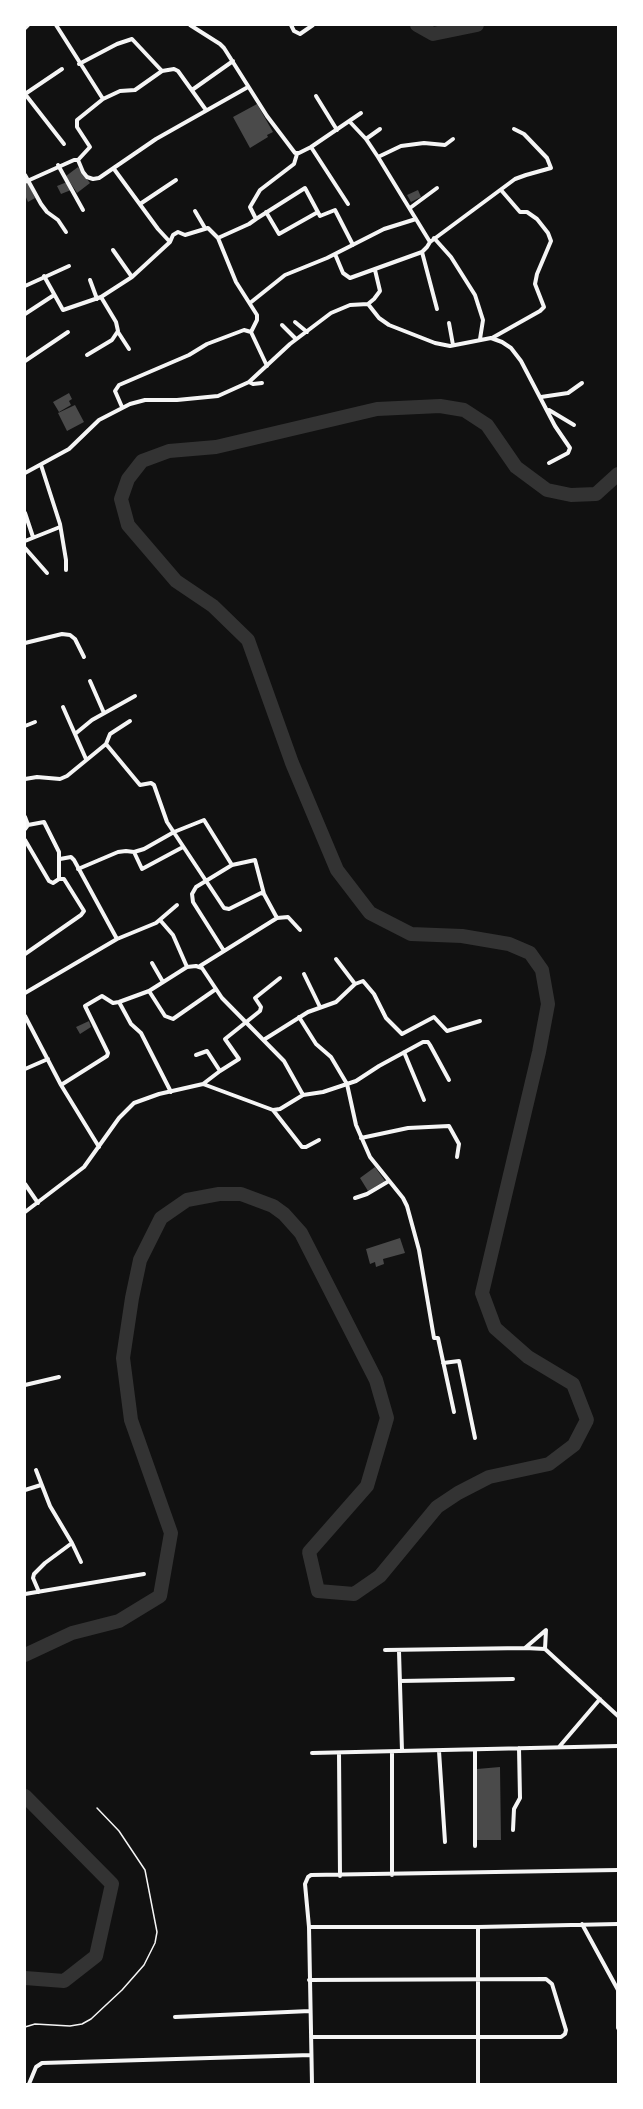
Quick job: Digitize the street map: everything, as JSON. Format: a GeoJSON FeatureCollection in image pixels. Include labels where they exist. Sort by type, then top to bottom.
{"type":"FeatureCollection","features":[{"type":"Feature","properties":{"kind":"street"},"geometry":{"type":"LineString","coordinates":[[25,28],[28,25]]}},
{"type":"Feature","properties":{"kind":"street"},"geometry":{"type":"LineString","coordinates":[[56,25],[79,64],[103,99]]}},
{"type":"Feature","properties":{"kind":"street"},"geometry":{"type":"LineString","coordinates":[[190,25],[220,44],[233,61],[248,87],[290,148],[297,154]]}},
{"type":"Feature","properties":{"kind":"street"},"geometry":{"type":"LineString","coordinates":[[291,25],[294,31],[300,34],[313,25]]}},
{"type":"Feature","properties":{"kind":"street"},"geometry":{"type":"LineString","coordinates":[[79,64],[116,44],[132,40],[162,71]]}},
{"type":"Feature","properties":{"kind":"street"},"geometry":{"type":"LineString","coordinates":[[192,90],[233,61]]}},
{"type":"Feature","properties":{"kind":"street"},"geometry":{"type":"LineString","coordinates":[[27,181],[58,165],[78,160],[90,147],[76,121],[103,99],[120,91],[135,90],[162,71],[174,68],[206,110]]}},
{"type":"Feature","properties":{"kind":"street"},"geometry":{"type":"LineString","coordinates":[[62,69],[25,94],[64,144]]}},
{"type":"Feature","properties":{"kind":"street"},"geometry":{"type":"LineString","coordinates":[[78,160],[83,172],[93,179],[114,169],[156,139],[248,87]]}},
{"type":"Feature","properties":{"kind":"street"},"geometry":{"type":"LineString","coordinates":[[316,96],[337,130]]}},
{"type":"Feature","properties":{"kind":"street"},"geometry":{"type":"LineString","coordinates":[[256,219],[250,207],[260,190],[294,164],[297,154],[311,147],[350,122],[361,113]]}},
{"type":"Feature","properties":{"kind":"street"},"geometry":{"type":"LineString","coordinates":[[350,122],[366,139],[430,242]]}},
{"type":"Feature","properties":{"kind":"street"},"geometry":{"type":"LineString","coordinates":[[334,254],[343,273],[349,278],[422,252],[434,238],[501,190],[526,175],[551,168],[547,158],[528,138],[514,128]]}},
{"type":"Feature","properties":{"kind":"street"},"geometry":{"type":"LineString","coordinates":[[366,139],[380,129]]}},
{"type":"Feature","properties":{"kind":"street"},"geometry":{"type":"LineString","coordinates":[[378,157],[401,146],[424,143],[445,145],[453,139]]}},
{"type":"Feature","properties":{"kind":"street"},"geometry":{"type":"LineString","coordinates":[[311,147],[348,204]]}},
{"type":"Feature","properties":{"kind":"street"},"geometry":{"type":"LineString","coordinates":[[58,165],[83,210]]}},
{"type":"Feature","properties":{"kind":"street"},"geometry":{"type":"LineString","coordinates":[[114,169],[170,242]]}},
{"type":"Feature","properties":{"kind":"street"},"geometry":{"type":"LineString","coordinates":[[25,175],[27,181],[46,212],[58,220],[66,232]]}},
{"type":"Feature","properties":{"kind":"street"},"geometry":{"type":"LineString","coordinates":[[140,204],[176,180]]}},
{"type":"Feature","properties":{"kind":"street"},"geometry":{"type":"LineString","coordinates":[[218,238],[249,224],[304,188],[321,216],[335,210],[352,245]]}},
{"type":"Feature","properties":{"kind":"street"},"geometry":{"type":"LineString","coordinates":[[410,208],[437,188]]}},
{"type":"Feature","properties":{"kind":"street"},"geometry":{"type":"LineString","coordinates":[[368,304],[379,318],[389,325],[435,343],[453,346],[480,339],[491,338],[543,309],[544,305],[535,284],[537,274],[551,241],[548,233],[537,219],[529,213],[520,212],[501,190]]}},
{"type":"Feature","properties":{"kind":"street"},"geometry":{"type":"LineString","coordinates":[[195,211],[205,228]]}},
{"type":"Feature","properties":{"kind":"street"},"geometry":{"type":"LineString","coordinates":[[266,212],[279,234],[318,212]]}},
{"type":"Feature","properties":{"kind":"street"},"geometry":{"type":"LineString","coordinates":[[250,303],[285,275],[334,254],[384,229],[416,219]]}},
{"type":"Feature","properties":{"kind":"street"},"geometry":{"type":"LineString","coordinates":[[44,276],[54,295],[65,310],[99,298],[132,277],[170,242],[173,235],[178,232],[185,235],[205,228],[210,229],[218,238],[236,282],[250,303],[258,320],[251,332]]}},
{"type":"Feature","properties":{"kind":"street"},"geometry":{"type":"LineString","coordinates":[[434,238],[460,270],[474,292],[481,309],[483,320],[480,339]]}},
{"type":"Feature","properties":{"kind":"street"},"geometry":{"type":"LineString","coordinates":[[113,250],[132,277]]}},
{"type":"Feature","properties":{"kind":"street"},"geometry":{"type":"LineString","coordinates":[[422,252],[437,309]]}},
{"type":"Feature","properties":{"kind":"street"},"geometry":{"type":"LineString","coordinates":[[25,286],[44,276],[70,266]]}},
{"type":"Feature","properties":{"kind":"street"},"geometry":{"type":"LineString","coordinates":[[25,473],[41,465],[76,443],[99,420],[122,407],[137,401],[145,400],[177,400],[218,396],[249,382],[296,339],[339,308],[350,305],[368,304],[380,293],[374,270]]}},
{"type":"Feature","properties":{"kind":"street"},"geometry":{"type":"LineString","coordinates":[[90,280],[99,298],[118,327],[118,332],[129,349]]}},
{"type":"Feature","properties":{"kind":"street"},"geometry":{"type":"LineString","coordinates":[[25,314],[54,295]]}},
{"type":"Feature","properties":{"kind":"street"},"geometry":{"type":"LineString","coordinates":[[295,322],[307,332]]}},
{"type":"Feature","properties":{"kind":"street"},"geometry":{"type":"LineString","coordinates":[[449,323],[453,346]]}},
{"type":"Feature","properties":{"kind":"street"},"geometry":{"type":"LineString","coordinates":[[282,325],[296,339]]}},
{"type":"Feature","properties":{"kind":"street"},"geometry":{"type":"LineString","coordinates":[[122,407],[115,391],[119,385],[189,355],[207,344],[244,330],[251,332],[267,366]]}},
{"type":"Feature","properties":{"kind":"street"},"geometry":{"type":"LineString","coordinates":[[25,361],[68,332]]}},
{"type":"Feature","properties":{"kind":"street"},"geometry":{"type":"LineString","coordinates":[[87,355],[112,340],[118,332]]}},
{"type":"Feature","properties":{"kind":"street"},"geometry":{"type":"LineString","coordinates":[[491,338],[502,342],[511,348],[521,360],[541,396],[555,426],[571,450],[549,463]]}},
{"type":"Feature","properties":{"kind":"street"},"geometry":{"type":"LineString","coordinates":[[249,382],[253,384],[262,383]]}},
{"type":"Feature","properties":{"kind":"street"},"geometry":{"type":"LineString","coordinates":[[541,396],[568,393],[582,383]]}},
{"type":"Feature","properties":{"kind":"street"},"geometry":{"type":"LineString","coordinates":[[546,407],[557,416],[574,425]]}},
{"type":"Feature","properties":{"kind":"street"},"geometry":{"type":"LineString","coordinates":[[41,465],[60,528],[66,560],[66,570]]}},
{"type":"Feature","properties":{"kind":"street"},"geometry":{"type":"LineString","coordinates":[[25,513],[33,537]]}},
{"type":"Feature","properties":{"kind":"street"},"geometry":{"type":"LineString","coordinates":[[25,541],[60,528]]}},
{"type":"Feature","properties":{"kind":"street"},"geometry":{"type":"LineString","coordinates":[[25,548],[46,573]]}},
{"type":"Feature","properties":{"kind":"street"},"geometry":{"type":"LineString","coordinates":[[25,643],[62,634],[67,635],[75,639],[84,657]]}},
{"type":"Feature","properties":{"kind":"street"},"geometry":{"type":"LineString","coordinates":[[90,681],[104,713]]}},
{"type":"Feature","properties":{"kind":"street"},"geometry":{"type":"LineString","coordinates":[[75,734],[85,724],[135,696]]}},
{"type":"Feature","properties":{"kind":"street"},"geometry":{"type":"LineString","coordinates":[[63,707],[86,759]]}},
{"type":"Feature","properties":{"kind":"street"},"geometry":{"type":"LineString","coordinates":[[25,780],[37,777],[60,779],[75,770],[86,759],[106,744],[110,734],[130,721]]}},
{"type":"Feature","properties":{"kind":"street"},"geometry":{"type":"LineString","coordinates":[[25,726],[35,722]]}},
{"type":"Feature","properties":{"kind":"street"},"geometry":{"type":"LineString","coordinates":[[106,744],[140,785],[151,783],[154,785],[165,817],[219,903],[226,910],[258,894],[264,894]]}},
{"type":"Feature","properties":{"kind":"street"},"geometry":{"type":"LineString","coordinates":[[25,817],[28,825]]}},
{"type":"Feature","properties":{"kind":"street"},"geometry":{"type":"LineString","coordinates":[[78,869],[118,852],[134,852],[155,844],[174,832],[204,820],[232,866]]}},
{"type":"Feature","properties":{"kind":"street"},"geometry":{"type":"LineString","coordinates":[[25,829],[28,825],[44,821],[60,859],[60,879]]}},
{"type":"Feature","properties":{"kind":"street"},"geometry":{"type":"LineString","coordinates":[[25,840],[27,848],[49,882],[53,883],[60,879],[65,880],[84,909],[84,913],[25,954]]}},
{"type":"Feature","properties":{"kind":"street"},"geometry":{"type":"LineString","coordinates":[[134,852],[142,869],[183,847]]}},
{"type":"Feature","properties":{"kind":"street"},"geometry":{"type":"LineString","coordinates":[[60,859],[70,857],[117,939]]}},
{"type":"Feature","properties":{"kind":"street"},"geometry":{"type":"LineString","coordinates":[[224,951],[193,902],[192,894],[196,887],[205,881],[232,866],[255,860],[264,894],[277,918]]}},
{"type":"Feature","properties":{"kind":"street"},"geometry":{"type":"LineString","coordinates":[[25,993],[117,939],[144,929],[160,920],[177,905]]}},
{"type":"Feature","properties":{"kind":"street"},"geometry":{"type":"LineString","coordinates":[[61,1085],[107,1056],[108,1053],[85,1006],[102,996],[113,1003],[148,991],[187,967],[200,966],[277,918],[288,917],[300,930]]}},
{"type":"Feature","properties":{"kind":"street"},"geometry":{"type":"LineString","coordinates":[[160,920],[173,935],[187,967]]}},
{"type":"Feature","properties":{"kind":"street"},"geometry":{"type":"LineString","coordinates":[[336,959],[355,984]]}},
{"type":"Feature","properties":{"kind":"street"},"geometry":{"type":"LineString","coordinates":[[152,963],[163,982]]}},
{"type":"Feature","properties":{"kind":"street"},"geometry":{"type":"LineString","coordinates":[[200,966],[222,998],[284,1061],[303,1095]]}},
{"type":"Feature","properties":{"kind":"street"},"geometry":{"type":"LineString","coordinates":[[304,974],[320,1007]]}},
{"type":"Feature","properties":{"kind":"street"},"geometry":{"type":"LineString","coordinates":[[25,1212],[84,1167],[119,1118],[134,1103],[141,1099],[204,1084],[220,1071],[239,1060],[225,1039],[247,1023],[261,1009],[255,998],[256,996],[280,978]]}},
{"type":"Feature","properties":{"kind":"street"},"geometry":{"type":"LineString","coordinates":[[265,1040],[299,1017],[320,1007],[336,1002],[355,984],[364,981],[374,994],[386,1018],[402,1034],[434,1017],[447,1031],[480,1021]]}},
{"type":"Feature","properties":{"kind":"street"},"geometry":{"type":"LineString","coordinates":[[148,991],[165,1016],[173,1019],[216,989]]}},
{"type":"Feature","properties":{"kind":"street"},"geometry":{"type":"LineString","coordinates":[[119,1002],[131,1024],[141,1033],[171,1092]]}},
{"type":"Feature","properties":{"kind":"street"},"geometry":{"type":"LineString","coordinates":[[25,1016],[61,1085],[99,1147]]}},
{"type":"Feature","properties":{"kind":"street"},"geometry":{"type":"LineString","coordinates":[[299,1017],[318,1046],[331,1057],[347,1084],[356,1125],[370,1157],[402,1198],[409,1212],[418,1250],[434,1338],[438,1338],[454,1412]]}},
{"type":"Feature","properties":{"kind":"street"},"geometry":{"type":"LineString","coordinates":[[273,1110],[280,1108],[303,1095],[323,1092],[356,1081],[423,1042],[428,1042],[449,1080]]}},
{"type":"Feature","properties":{"kind":"street"},"geometry":{"type":"LineString","coordinates":[[196,1055],[207,1051],[220,1071]]}},
{"type":"Feature","properties":{"kind":"street"},"geometry":{"type":"LineString","coordinates":[[404,1052],[424,1100]]}},
{"type":"Feature","properties":{"kind":"street"},"geometry":{"type":"LineString","coordinates":[[25,1069],[48,1059]]}},
{"type":"Feature","properties":{"kind":"street"},"geometry":{"type":"LineString","coordinates":[[204,1084],[273,1110],[302,1147],[306,1147],[319,1140]]}},
{"type":"Feature","properties":{"kind":"street"},"geometry":{"type":"LineString","coordinates":[[361,1138],[408,1128],[449,1126],[459,1144],[457,1157]]}},
{"type":"Feature","properties":{"kind":"street"},"geometry":{"type":"LineString","coordinates":[[355,1198],[367,1194],[389,1181]]}},
{"type":"Feature","properties":{"kind":"street"},"geometry":{"type":"LineString","coordinates":[[25,1184],[38,1203]]}},
{"type":"Feature","properties":{"kind":"street"},"geometry":{"type":"LineString","coordinates":[[443,1363],[459,1361],[475,1438]]}},
{"type":"Feature","properties":{"kind":"street"},"geometry":{"type":"LineString","coordinates":[[25,1385],[59,1378]]}},
{"type":"Feature","properties":{"kind":"street"},"geometry":{"type":"LineString","coordinates":[[36,1470],[50,1506],[72,1543],[81,1562]]}},
{"type":"Feature","properties":{"kind":"street"},"geometry":{"type":"LineString","coordinates":[[25,1490],[41,1485]]}},
{"type":"Feature","properties":{"kind":"street"},"geometry":{"type":"LineString","coordinates":[[39,1592],[33,1578],[34,1574],[45,1563],[72,1543]]}},
{"type":"Feature","properties":{"kind":"street"},"geometry":{"type":"LineString","coordinates":[[25,1594],[144,1574]]}},
{"type":"Feature","properties":{"kind":"street"},"geometry":{"type":"LineString","coordinates":[[525,1648],[546,1630],[546,1649]]}},
{"type":"Feature","properties":{"kind":"street"},"geometry":{"type":"LineString","coordinates":[[385,1650],[546,1649],[618,1716]]}},
{"type":"Feature","properties":{"kind":"street"},"geometry":{"type":"LineString","coordinates":[[399,1650],[402,1751]]}},
{"type":"Feature","properties":{"kind":"street"},"geometry":{"type":"LineString","coordinates":[[400,1681],[513,1678]]}},
{"type":"Feature","properties":{"kind":"street"},"geometry":{"type":"LineString","coordinates":[[559,1747],[600,1699]]}},
{"type":"Feature","properties":{"kind":"street"},"geometry":{"type":"LineString","coordinates":[[312,1753],[618,1746]]}},
{"type":"Feature","properties":{"kind":"street"},"geometry":{"type":"LineString","coordinates":[[513,1830],[514,1811],[520,1798],[519,1748]]}},
{"type":"Feature","properties":{"kind":"street"},"geometry":{"type":"LineString","coordinates":[[475,1750],[475,1846]]}},
{"type":"Feature","properties":{"kind":"street"},"geometry":{"type":"LineString","coordinates":[[439,1751],[445,1842]]}},
{"type":"Feature","properties":{"kind":"street"},"geometry":{"type":"LineString","coordinates":[[392,1752],[392,1875]]}},
{"type":"Feature","properties":{"kind":"street"},"geometry":{"type":"LineString","coordinates":[[339,1753],[340,1876]]}},
{"type":"Feature","properties":{"kind":"street"},"geometry":{"type":"LineString","coordinates":[[312,2084],[309,1927],[305,1884],[311,1875],[340,1876],[618,1870]]}},
{"type":"Feature","properties":{"kind":"street"},"geometry":{"type":"LineString","coordinates":[[582,1924],[618,1991],[618,2028]]}},
{"type":"Feature","properties":{"kind":"street"},"geometry":{"type":"LineString","coordinates":[[309,1927],[478,1927],[618,1924]]}},
{"type":"Feature","properties":{"kind":"street"},"geometry":{"type":"LineString","coordinates":[[478,1927],[478,2084]]}},
{"type":"Feature","properties":{"kind":"street"},"geometry":{"type":"LineString","coordinates":[[309,1980],[546,1979],[549,1980],[566,2030],[565,2034],[561,2036],[311,2037]]}},
{"type":"Feature","properties":{"kind":"street"},"geometry":{"type":"LineString","coordinates":[[175,2018],[310,2011]]}},
{"type":"Feature","properties":{"kind":"street"},"geometry":{"type":"LineString","coordinates":[[29,2084],[36,2067],[42,2063],[311,2055]]}},
{"type":"Feature","properties":{"kind":"path"},"geometry":{"type":"LineString","coordinates":[[25,2027],[35,2024],[70,2026],[82,2024],[91,2019],[122,1990],[144,1965],[155,1943],[157,1932],[145,1870],[119,1831],[97,1808]]}},
{"type":"Feature","properties":{"kind":"building"},"geometry":{"type":"Polygon","coordinates":[[[257,104],[273,132],[267,135],[268,137],[250,148],[233,117],[257,104]]]}},
{"type":"Feature","properties":{"kind":"building"},"geometry":{"type":"Polygon","coordinates":[[[78,167],[90,183],[77,193],[66,176],[78,167]]]}},
{"type":"Feature","properties":{"kind":"building"},"geometry":{"type":"Polygon","coordinates":[[[67,182],[71,190],[61,194],[57,186],[67,182]]]}},
{"type":"Feature","properties":{"kind":"building"},"geometry":{"type":"Polygon","coordinates":[[[28,183],[35,198],[28,202],[25,195],[25,184],[28,183]]]}},
{"type":"Feature","properties":{"kind":"building"},"geometry":{"type":"Polygon","coordinates":[[[418,190],[421,197],[411,202],[407,195],[418,190]]]}},
{"type":"Feature","properties":{"kind":"building"},"geometry":{"type":"Polygon","coordinates":[[[69,393],[72,399],[69,401],[71,405],[59,412],[53,402],[69,393]]]}},
{"type":"Feature","properties":{"kind":"building"},"geometry":{"type":"Polygon","coordinates":[[[75,405],[84,422],[67,431],[58,413],[75,405]]]}},
{"type":"Feature","properties":{"kind":"building"},"geometry":{"type":"Polygon","coordinates":[[[89,1021],[91,1027],[80,1034],[76,1027],[89,1021]]]}},
{"type":"Feature","properties":{"kind":"building"},"geometry":{"type":"Polygon","coordinates":[[[375,1167],[385,1181],[368,1191],[360,1178],[375,1167]]]}},
{"type":"Feature","properties":{"kind":"building"},"geometry":{"type":"Polygon","coordinates":[[[400,1238],[405,1253],[383,1259],[384,1264],[376,1267],[375,1262],[370,1264],[366,1249],[400,1238]]]}},
{"type":"Feature","properties":{"kind":"building"},"geometry":{"type":"Polygon","coordinates":[[[500,1767],[501,1840],[476,1840],[477,1769],[500,1767]]]}},
{"type":"Feature","properties":{"kind":"waterway"},"geometry":{"type":"LineString","coordinates":[[417,25],[433,34],[477,25]]}},
{"type":"Feature","properties":{"kind":"waterway"},"geometry":{"type":"LineString","coordinates":[[25,1655],[72,1633],[119,1621],[160,1596],[171,1533],[131,1420],[123,1358],[132,1298],[140,1260],[161,1218],[187,1200],[219,1194],[241,1194],[273,1206],[284,1214],[301,1233],[376,1380],[387,1418],[367,1486],[309,1552],[318,1591],[354,1594],[380,1576],[437,1507],[458,1493],[489,1477],[549,1464],[574,1445],[587,1420],[573,1384],[528,1357],[495,1328],[482,1293],[539,1052],[548,1004],[542,970],[530,953],[509,944],[462,936],[411,934],[370,913],[337,870],[292,763],[248,640],[213,606],[176,581],[128,525],[121,499],[128,479],[142,461],[169,451],[216,447],[377,409],[440,406],[464,410],[487,425],[516,467],[547,490],[571,495],[596,494],[618,474]]}},
{"type":"Feature","properties":{"kind":"waterway"},"geometry":{"type":"LineString","coordinates":[[25,1796],[112,1884],[96,1956],[64,1981],[25,1978]]}}]}
